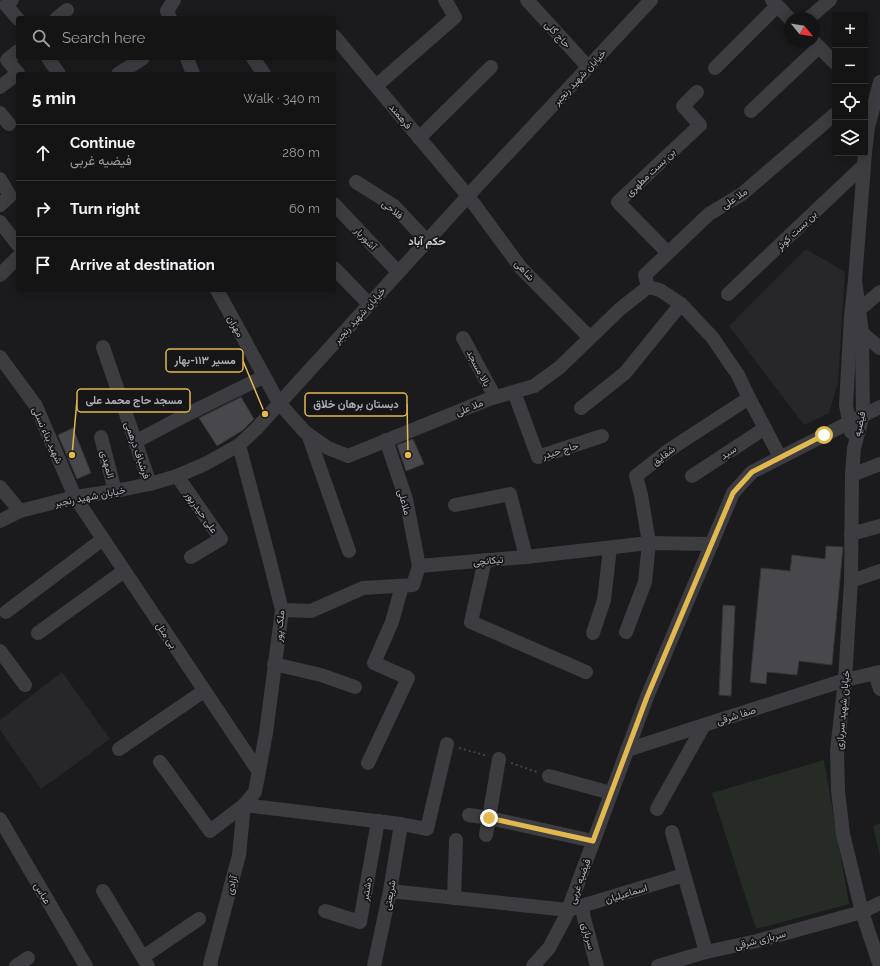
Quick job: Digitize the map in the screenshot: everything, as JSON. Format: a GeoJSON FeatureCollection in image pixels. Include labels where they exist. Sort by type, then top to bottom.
{"type":"FeatureCollection","features":[{"type":"Feature","properties":{"kind":"street"},"geometry":{"type":"LineString","coordinates":[[12,0],[6,5],[16,17]]}},
{"type":"Feature","properties":{"kind":"street"},"geometry":{"type":"LineString","coordinates":[[169,16],[167,11],[174,0]]}},
{"type":"Feature","properties":{"kind":"street"},"geometry":{"type":"LineString","coordinates":[[376,86],[455,16],[444,0]]}},
{"type":"Feature","properties":{"kind":"street","name":"حاج گلی"},"geometry":{"type":"LineString","coordinates":[[527,0],[588,67]]}},
{"type":"Feature","properties":{"kind":"street","name":"خیابان شهید رنجبر"},"geometry":{"type":"LineString","coordinates":[[0,521],[20,511],[75,497],[150,484],[177,476],[205,464],[239,445],[256,429],[398,272],[651,0]]}},
{"type":"Feature","properties":{"kind":"street"},"geometry":{"type":"LineString","coordinates":[[816,12],[830,0]]}},
{"type":"Feature","properties":{"kind":"street"},"geometry":{"type":"LineString","coordinates":[[715,68],[774,3],[784,13]]}},
{"type":"Feature","properties":{"kind":"street","name":"فرهمند"},"geometry":{"type":"LineString","coordinates":[[336,38],[468,196]]}},
{"type":"Feature","properties":{"kind":"street"},"geometry":{"type":"LineString","coordinates":[[751,111],[812,48]]}},
{"type":"Feature","properties":{"kind":"street"},"geometry":{"type":"LineString","coordinates":[[820,48],[832,60]]}},
{"type":"Feature","properties":{"kind":"street"},"geometry":{"type":"LineString","coordinates":[[16,52],[3,57],[17,72]]}},
{"type":"Feature","properties":{"kind":"street"},"geometry":{"type":"LineString","coordinates":[[49,60],[58,72]]}},
{"type":"Feature","properties":{"kind":"street"},"geometry":{"type":"LineString","coordinates":[[121,72],[140,60]]}},
{"type":"Feature","properties":{"kind":"street"},"geometry":{"type":"LineString","coordinates":[[187,60],[192,72]]}},
{"type":"Feature","properties":{"kind":"street"},"geometry":{"type":"LineString","coordinates":[[255,60],[263,72]]}},
{"type":"Feature","properties":{"kind":"street"},"geometry":{"type":"LineString","coordinates":[[419,138],[491,67]]}},
{"type":"Feature","properties":{"kind":"street"},"geometry":{"type":"LineString","coordinates":[[0,87],[16,75]]}},
{"type":"Feature","properties":{"kind":"street"},"geometry":{"type":"LineString","coordinates":[[868,90],[879,85]]}},
{"type":"Feature","properties":{"kind":"street","name":"فیضیه"},"geometry":{"type":"LineString","coordinates":[[868,127],[879,85]]}},
{"type":"Feature","properties":{"kind":"street","name":"بن بست مطهری"},"geometry":{"type":"LineString","coordinates":[[667,252],[618,202],[700,125],[683,106],[697,92]]}},
{"type":"Feature","properties":{"kind":"street"},"geometry":{"type":"LineString","coordinates":[[0,113],[9,124]]}},
{"type":"Feature","properties":{"kind":"street"},"geometry":{"type":"LineString","coordinates":[[868,127],[880,116]]}},
{"type":"Feature","properties":{"kind":"street","name":"ملا علی"},"geometry":{"type":"LineString","coordinates":[[279,403],[308,434],[328,448],[348,456],[495,397],[534,386],[560,367],[620,309],[648,287],[645,274],[709,214],[742,194],[832,117]]}},
{"type":"Feature","properties":{"kind":"street","name":"فیضیه"},"geometry":{"type":"LineString","coordinates":[[854,448],[846,405],[851,316],[864,157]]}},
{"type":"Feature","properties":{"kind":"street","name":"بن بست کوثر"},"geometry":{"type":"LineString","coordinates":[[728,294],[864,157]]}},
{"type":"Feature","properties":{"kind":"street"},"geometry":{"type":"LineString","coordinates":[[0,179],[10,196],[0,205]]}},
{"type":"Feature","properties":{"kind":"street","name":"فلاحی"},"geometry":{"type":"LineString","coordinates":[[356,182],[394,206],[427,241]]}},
{"type":"Feature","properties":{"kind":"street","name":"شاهی"},"geometry":{"type":"LineString","coordinates":[[468,196],[522,268],[590,338]]}},
{"type":"Feature","properties":{"kind":"street","name":"آشوربار"},"geometry":{"type":"LineString","coordinates":[[336,206],[398,272]]}},
{"type":"Feature","properties":{"kind":"street"},"geometry":{"type":"LineString","coordinates":[[0,222],[16,242]]}},
{"type":"Feature","properties":{"kind":"street"},"geometry":{"type":"LineString","coordinates":[[0,274],[16,260]]}},
{"type":"Feature","properties":{"kind":"street"},"geometry":{"type":"LineString","coordinates":[[336,270],[369,304]]}},
{"type":"Feature","properties":{"kind":"street","name":"فیضیه"},"geometry":{"type":"LineString","coordinates":[[854,448],[863,415],[862,333],[855,280]]}},
{"type":"Feature","properties":{"kind":"street"},"geometry":{"type":"LineString","coordinates":[[648,287],[660,290],[681,304],[712,337],[738,375],[780,457]]}},
{"type":"Feature","properties":{"kind":"street","name":"مهران"},"geometry":{"type":"LineString","coordinates":[[218,292],[279,403]]}},
{"type":"Feature","properties":{"kind":"street"},"geometry":{"type":"LineString","coordinates":[[859,310],[880,292]]}},
{"type":"Feature","properties":{"kind":"street"},"geometry":{"type":"LineString","coordinates":[[581,408],[625,374],[681,304]]}},
{"type":"Feature","properties":{"kind":"street"},"geometry":{"type":"LineString","coordinates":[[862,333],[880,348]]}},
{"type":"Feature","properties":{"kind":"street","name":"بالا مسجد"},"geometry":{"type":"LineString","coordinates":[[463,338],[495,397]]}},
{"type":"Feature","properties":{"kind":"street","name":"فرشباف درهمی"},"geometry":{"type":"LineString","coordinates":[[103,348],[150,484]]}},
{"type":"Feature","properties":{"kind":"street","name":"شهید بناء نسلی"},"geometry":{"type":"LineString","coordinates":[[0,357],[36,406],[75,497]]}},
{"type":"Feature","properties":{"kind":"street"},"geometry":{"type":"LineString","coordinates":[[135,442],[257,380]]}},
{"type":"Feature","properties":{"kind":"street","name":"حاج حیدر"},"geometry":{"type":"LineString","coordinates":[[514,392],[538,457],[602,436]]}},
{"type":"Feature","properties":{"kind":"street","name":"شقایق"},"geometry":{"type":"LineString","coordinates":[[649,543],[641,495],[636,476],[669,450],[749,398]]}},
{"type":"Feature","properties":{"kind":"street","name":"فیضیه غربی"},"geometry":{"type":"LineString","coordinates":[[533,966],[549,948],[565,918],[647,697],[733,493],[752,472],[880,407]]}},
{"type":"Feature","properties":{"kind":"street","name":"سید"},"geometry":{"type":"LineString","coordinates":[[692,476],[764,428]]}},
{"type":"Feature","properties":{"kind":"street"},"geometry":{"type":"LineString","coordinates":[[308,434],[349,551]]}},
{"type":"Feature","properties":{"kind":"street","name":"المهدی"},"geometry":{"type":"LineString","coordinates":[[101,437],[115,491]]}},
{"type":"Feature","properties":{"kind":"street","name":"ملاعلی"},"geometry":{"type":"LineString","coordinates":[[386,440],[406,499],[420,566]]}},
{"type":"Feature","properties":{"kind":"street","name":"ملک پور"},"geometry":{"type":"LineString","coordinates":[[239,445],[282,610],[266,732],[259,772],[255,792],[244,806]]}},
{"type":"Feature","properties":{"kind":"street","name":"خیابان شهید سربازی"},"geometry":{"type":"LineString","coordinates":[[854,448],[852,475],[851,581],[845,680],[837,750],[838,791],[843,834],[862,912],[880,966]]}},
{"type":"Feature","properties":{"kind":"street"},"geometry":{"type":"LineString","coordinates":[[852,475],[880,464]]}},
{"type":"Feature","properties":{"kind":"street","name":"علی‌ حیدرپور"},"geometry":{"type":"LineString","coordinates":[[177,476],[221,539],[191,557]]}},
{"type":"Feature","properties":{"kind":"street"},"geometry":{"type":"LineString","coordinates":[[0,487],[20,511]]}},
{"type":"Feature","properties":{"kind":"street"},"geometry":{"type":"LineString","coordinates":[[455,505],[510,494],[526,557]]}},
{"type":"Feature","properties":{"kind":"street","name":"بی مثل"},"geometry":{"type":"LineString","coordinates":[[75,497],[259,772]]}},
{"type":"Feature","properties":{"kind":"street"},"geometry":{"type":"LineString","coordinates":[[851,534],[880,526]]}},
{"type":"Feature","properties":{"kind":"street"},"geometry":{"type":"LineString","coordinates":[[6,612],[103,538]]}},
{"type":"Feature","properties":{"kind":"street"},"geometry":{"type":"LineString","coordinates":[[626,632],[645,582],[649,543]]}},
{"type":"Feature","properties":{"kind":"street","name":"تیکانچی"},"geometry":{"type":"LineString","coordinates":[[420,566],[526,557],[649,543],[712,544]]}},
{"type":"Feature","properties":{"kind":"street"},"geometry":{"type":"LineString","coordinates":[[593,633],[604,600],[610,548]]}},
{"type":"Feature","properties":{"kind":"street"},"geometry":{"type":"LineString","coordinates":[[485,560],[471,622],[586,672]]}},
{"type":"Feature","properties":{"kind":"street"},"geometry":{"type":"LineString","coordinates":[[282,610],[311,611],[363,588],[413,585],[420,566]]}},
{"type":"Feature","properties":{"kind":"street"},"geometry":{"type":"LineString","coordinates":[[38,633],[124,571]]}},
{"type":"Feature","properties":{"kind":"street"},"geometry":{"type":"LineString","coordinates":[[851,581],[880,571]]}},
{"type":"Feature","properties":{"kind":"street"},"geometry":{"type":"LineString","coordinates":[[368,763],[408,678],[374,663],[392,622],[402,586]]}},
{"type":"Feature","properties":{"kind":"street"},"geometry":{"type":"LineString","coordinates":[[0,651],[25,686]]}},
{"type":"Feature","properties":{"kind":"street"},"geometry":{"type":"LineString","coordinates":[[274,664],[321,674],[355,687]]}},
{"type":"Feature","properties":{"kind":"street"},"geometry":{"type":"LineString","coordinates":[[877,673],[880,689]]}},
{"type":"Feature","properties":{"kind":"street","name":"صفا شرقی"},"geometry":{"type":"LineString","coordinates":[[627,750],[704,724],[845,680],[877,673]]}},
{"type":"Feature","properties":{"kind":"street"},"geometry":{"type":"LineString","coordinates":[[119,749],[204,691]]}},
{"type":"Feature","properties":{"kind":"street"},"geometry":{"type":"LineString","coordinates":[[657,809],[704,724]]}},
{"type":"Feature","properties":{"kind":"street"},"geometry":{"type":"LineString","coordinates":[[160,762],[210,831],[244,806],[378,821],[427,829],[447,744]]}},
{"type":"Feature","properties":{"kind":"street"},"geometry":{"type":"LineString","coordinates":[[486,834],[499,760]]}},
{"type":"Feature","properties":{"kind":"street"},"geometry":{"type":"LineString","coordinates":[[549,776],[611,793]]}},
{"type":"Feature","properties":{"kind":"street","name":"آزادی"},"geometry":{"type":"LineString","coordinates":[[211,965],[239,855],[244,806]]}},
{"type":"Feature","properties":{"kind":"street"},"geometry":{"type":"LineString","coordinates":[[469,815],[593,841]]}},
{"type":"Feature","properties":{"kind":"street","name":"عباس"},"geometry":{"type":"LineString","coordinates":[[0,819],[86,966]]}},
{"type":"Feature","properties":{"kind":"street","name":"دشتبر"},"geometry":{"type":"LineString","coordinates":[[325,911],[360,922],[378,821]]}},
{"type":"Feature","properties":{"kind":"street","name":"شریعتی"},"geometry":{"type":"LineString","coordinates":[[374,966],[390,892],[401,824]]}},
{"type":"Feature","properties":{"kind":"street"},"geometry":{"type":"LineString","coordinates":[[672,832],[706,952]]}},
{"type":"Feature","properties":{"kind":"street"},"geometry":{"type":"LineString","coordinates":[[454,898],[456,840]]}},
{"type":"Feature","properties":{"kind":"street","name":"اسماعیلیان"},"geometry":{"type":"LineString","coordinates":[[568,910],[684,875]]}},
{"type":"Feature","properties":{"kind":"street"},"geometry":{"type":"LineString","coordinates":[[103,891],[145,962],[199,919]]}},
{"type":"Feature","properties":{"kind":"street"},"geometry":{"type":"LineString","coordinates":[[390,892],[568,910]]}},
{"type":"Feature","properties":{"kind":"street","name":"سربازی شرقی"},"geometry":{"type":"LineString","coordinates":[[658,966],[706,952],[757,941],[862,912],[880,903]]}},
{"type":"Feature","properties":{"kind":"street","name":"سربازی"},"geometry":{"type":"LineString","coordinates":[[582,906],[597,966]]}},
{"type":"Feature","properties":{"kind":"street"},"geometry":{"type":"LineString","coordinates":[[16,966],[28,958]]}},
{"type":"Feature","properties":{"kind":"shaded area"},"geometry":{"type":"Polygon","coordinates":[[[806,249],[845,272],[838,383],[829,413],[804,425],[729,326],[806,249]]]}},
{"type":"Feature","properties":{"kind":"shaded area"},"geometry":{"type":"Polygon","coordinates":[[[62,672],[110,739],[41,789],[0,730],[0,720],[62,672]]]}},
{"type":"Feature","properties":{"kind":"shaded area"},"geometry":{"type":"Polygon","coordinates":[[[824,760],[849,904],[756,929],[712,793],[824,760]]]}},
{"type":"Feature","properties":{"kind":"shaded area"},"geometry":{"type":"Polygon","coordinates":[[[880,823],[880,856],[873,826],[880,823]]]}},
{"type":"Feature","properties":{"kind":"building"},"geometry":{"type":"Polygon","coordinates":[[[241,397],[254,419],[243,430],[217,446],[199,418],[241,397]]]}},
{"type":"Feature","properties":{"kind":"building"},"geometry":{"type":"Polygon","coordinates":[[[73,428],[91,473],[77,479],[58,435],[73,428]]]}},
{"type":"Feature","properties":{"kind":"building"},"geometry":{"type":"Polygon","coordinates":[[[413,439],[424,464],[406,471],[397,445],[413,439]]]}},
{"type":"Feature","properties":{"kind":"building"},"geometry":{"type":"Polygon","coordinates":[[[826,546],[843,547],[832,665],[799,661],[797,675],[767,672],[766,684],[750,682],[761,568],[790,571],[792,555],[825,559],[826,546]]]}},
{"type":"Feature","properties":{"kind":"building"},"geometry":{"type":"Polygon","coordinates":[[[723,605],[735,606],[731,696],[719,695],[723,605]]]}},
{"type":"Feature","properties":{"kind":"place","name":"مسیر ۱۱۳-بهار"},"geometry":{"type":"Point","coordinates":[265,414]}},
{"type":"Feature","properties":{"kind":"place","name":"مسجد حاج محمد علی"},"geometry":{"type":"Point","coordinates":[72,455]}},
{"type":"Feature","properties":{"kind":"place","name":"دبستان برهان خلاق"},"geometry":{"type":"Point","coordinates":[408,455]}},
{"type":"Feature","properties":{"kind":"district","name":"حکم آباد"},"geometry":{"type":"Point","coordinates":[427,241]}},
{"type":"Feature","properties":{"kind":"route"},"geometry":{"type":"LineString","coordinates":[[489,818],[593,841],[647,697],[733,493],[752,472],[824,435]]}}]}
